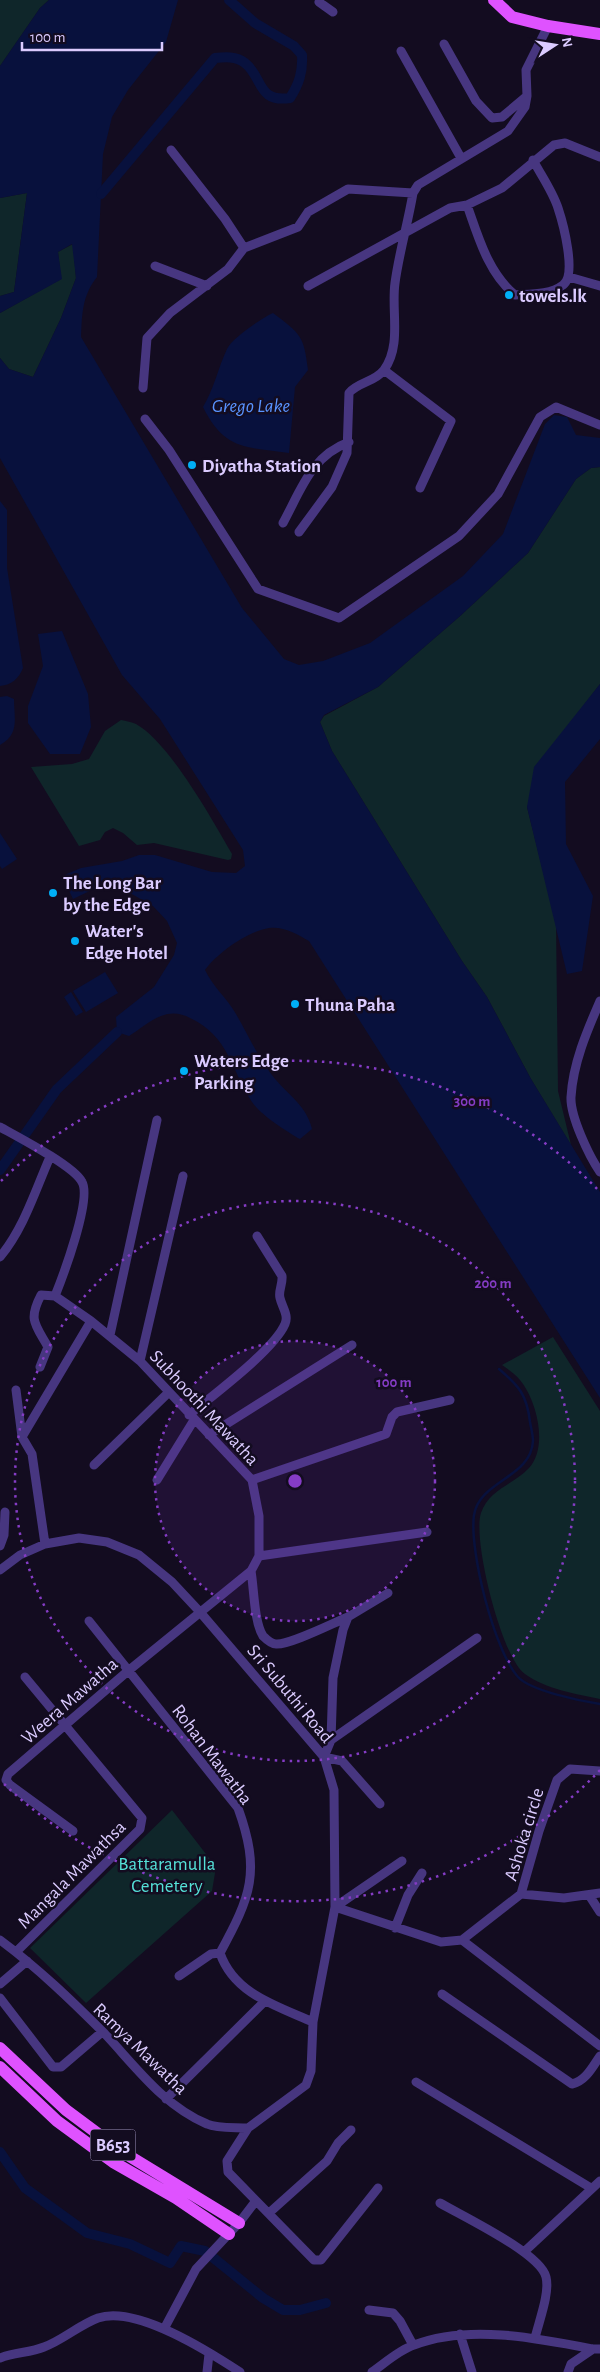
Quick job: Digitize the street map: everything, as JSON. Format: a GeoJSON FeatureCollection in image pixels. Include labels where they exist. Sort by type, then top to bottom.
{"type":"FeatureCollection","features":[{"type":"Feature","properties":{"kind":"main road"},"geometry":{"type":"LineString","coordinates":[[494,0],[512,17],[548,26],[600,34]]}},
{"type":"Feature","properties":{"kind":"main road","name":"B653"},"geometry":{"type":"LineString","coordinates":[[0,2048],[66,2110],[121,2151],[239,2223]]}},
{"type":"Feature","properties":{"kind":"main road","name":"B653"},"geometry":{"type":"LineString","coordinates":[[0,2067],[57,2121],[105,2156],[229,2234]]}},
{"type":"Feature","properties":{"kind":"street"},"geometry":{"type":"LineString","coordinates":[[320,0],[318,2],[332,12]]}},
{"type":"Feature","properties":{"kind":"street"},"geometry":{"type":"LineString","coordinates":[[299,532],[332,488],[347,453],[349,442],[349,393],[353,388],[378,377],[389,362],[395,332],[394,284],[413,193],[418,185],[508,131],[525,107],[527,96],[526,70],[548,26]]}},
{"type":"Feature","properties":{"kind":"street"},"geometry":{"type":"LineString","coordinates":[[444,44],[476,101],[492,118],[502,117],[527,96]]}},
{"type":"Feature","properties":{"kind":"street"},"geometry":{"type":"LineString","coordinates":[[401,51],[462,158]]}},
{"type":"Feature","properties":{"kind":"street"},"geometry":{"type":"LineString","coordinates":[[308,286],[450,208],[467,205],[502,188],[533,160],[554,145],[565,143],[600,157]]}},
{"type":"Feature","properties":{"kind":"street"},"geometry":{"type":"LineString","coordinates":[[171,150],[225,219],[244,248]]}},
{"type":"Feature","properties":{"kind":"street"},"geometry":{"type":"LineString","coordinates":[[467,205],[484,251],[501,284],[515,295],[542,294],[563,285],[569,277],[570,263],[558,207],[533,160]]}},
{"type":"Feature","properties":{"kind":"street"},"geometry":{"type":"LineString","coordinates":[[143,388],[147,338],[170,313],[228,269],[244,248],[298,227],[308,212],[348,189],[413,193]]}},
{"type":"Feature","properties":{"kind":"street"},"geometry":{"type":"LineString","coordinates":[[155,266],[207,286]]}},
{"type":"Feature","properties":{"kind":"street"},"geometry":{"type":"LineString","coordinates":[[569,277],[600,286]]}},
{"type":"Feature","properties":{"kind":"street"},"geometry":{"type":"LineString","coordinates":[[384,370],[451,420],[420,488]]}},
{"type":"Feature","properties":{"kind":"street"},"geometry":{"type":"LineString","coordinates":[[145,419],[169,450],[258,589],[339,618],[459,536],[498,494],[540,416],[556,407],[600,425]]}},
{"type":"Feature","properties":{"kind":"street"},"geometry":{"type":"LineString","coordinates":[[283,523],[313,467],[335,448],[349,442]]}},
{"type":"Feature","properties":{"kind":"street"},"geometry":{"type":"LineString","coordinates":[[600,1001],[581,1044],[571,1098],[578,1129],[600,1172]]}},
{"type":"Feature","properties":{"kind":"street"},"geometry":{"type":"LineString","coordinates":[[110,1335],[158,1120]]}},
{"type":"Feature","properties":{"kind":"street"},"geometry":{"type":"LineString","coordinates":[[0,1127],[67,1166],[83,1183],[85,1199],[72,1247],[55,1296],[41,1295],[33,1309],[34,1322],[48,1347],[40,1367]]}},
{"type":"Feature","properties":{"kind":"street"},"geometry":{"type":"LineString","coordinates":[[0,1132],[11,1133]]}},
{"type":"Feature","properties":{"kind":"street"},"geometry":{"type":"LineString","coordinates":[[0,1257],[30,1206],[50,1157]]}},
{"type":"Feature","properties":{"kind":"street"},"geometry":{"type":"LineString","coordinates":[[140,1361],[183,1176]]}},
{"type":"Feature","properties":{"kind":"street"},"geometry":{"type":"LineString","coordinates":[[157,1480],[192,1417],[269,1347],[285,1324],[286,1316],[279,1297],[282,1276],[256,1236]]}},
{"type":"Feature","properties":{"kind":"street","name":"Subhoothi Mawatha"},"geometry":{"type":"LineString","coordinates":[[55,1296],[110,1335],[140,1361],[168,1393],[252,1480],[259,1516],[258,1556],[251,1571],[200,1612]]}},
{"type":"Feature","properties":{"kind":"street"},"geometry":{"type":"LineString","coordinates":[[22,1436],[91,1321]]}},
{"type":"Feature","properties":{"kind":"street"},"geometry":{"type":"LineString","coordinates":[[209,1436],[352,1345]]}},
{"type":"Feature","properties":{"kind":"street"},"geometry":{"type":"LineString","coordinates":[[16,1390],[22,1436],[32,1454],[45,1544]]}},
{"type":"Feature","properties":{"kind":"street"},"geometry":{"type":"LineString","coordinates":[[94,1465],[168,1393]]}},
{"type":"Feature","properties":{"kind":"street"},"geometry":{"type":"LineString","coordinates":[[252,1480],[386,1434],[392,1417],[397,1412],[450,1400]]}},
{"type":"Feature","properties":{"kind":"street"},"geometry":{"type":"LineString","coordinates":[[0,1546],[4,1535],[5,1512]]}},
{"type":"Feature","properties":{"kind":"street"},"geometry":{"type":"LineString","coordinates":[[258,1556],[427,1532]]}},
{"type":"Feature","properties":{"kind":"street","name":"Sri Subuthi Road"},"geometry":{"type":"LineString","coordinates":[[0,1570],[20,1555],[45,1544],[79,1538],[108,1542],[140,1555],[172,1582],[200,1612],[324,1757],[334,1790],[335,1907],[313,2022],[310,2071],[306,2085],[248,2128]]}},
{"type":"Feature","properties":{"kind":"street"},"geometry":{"type":"LineString","coordinates":[[251,1571],[259,1623],[263,1636],[272,1643],[277,1644],[288,1642],[348,1617],[388,1593]]}},
{"type":"Feature","properties":{"kind":"street","name":"Weera Mawatha"},"geometry":{"type":"LineString","coordinates":[[73,1831],[6,1780],[8,1774],[200,1612]]}},
{"type":"Feature","properties":{"kind":"street"},"geometry":{"type":"LineString","coordinates":[[348,1617],[343,1630],[333,1678],[331,1740],[324,1757],[342,1760],[380,1804]]}},
{"type":"Feature","properties":{"kind":"street","name":"Rohan Mawatha"},"geometry":{"type":"LineString","coordinates":[[89,1621],[238,1808],[248,1837],[252,1860],[248,1894],[234,1928],[220,1954]]}},
{"type":"Feature","properties":{"kind":"street"},"geometry":{"type":"LineString","coordinates":[[331,1740],[477,1638]]}},
{"type":"Feature","properties":{"kind":"street","name":"Mangala Mawathsa"},"geometry":{"type":"LineString","coordinates":[[16,1952],[140,1829],[143,1823],[142,1818],[25,1677]]}},
{"type":"Feature","properties":{"kind":"street","name":"Ashoka circle"},"geometry":{"type":"LineString","coordinates":[[600,1771],[570,1769],[557,1780],[539,1831],[521,1894],[564,1898],[600,1893]]}},
{"type":"Feature","properties":{"kind":"street"},"geometry":{"type":"LineString","coordinates":[[335,1907],[402,1861]]}},
{"type":"Feature","properties":{"kind":"street"},"geometry":{"type":"LineString","coordinates":[[395,1928],[408,1895],[422,1872]]}},
{"type":"Feature","properties":{"kind":"street"},"geometry":{"type":"LineString","coordinates":[[335,1907],[441,1942],[462,1940],[521,1894]]}},
{"type":"Feature","properties":{"kind":"street"},"geometry":{"type":"LineString","coordinates":[[589,1895],[600,1912]]}},
{"type":"Feature","properties":{"kind":"street","name":"Ramya Mawatha"},"geometry":{"type":"LineString","coordinates":[[0,1940],[27,1960],[102,2032],[166,2099],[191,2116],[209,2125],[248,2128]]}},
{"type":"Feature","properties":{"kind":"street"},"geometry":{"type":"LineString","coordinates":[[462,1940],[600,2046]]}},
{"type":"Feature","properties":{"kind":"street"},"geometry":{"type":"LineString","coordinates":[[179,1976],[211,1954],[220,1954],[223,1964],[241,1987],[265,2001],[313,2022]]}},
{"type":"Feature","properties":{"kind":"street"},"geometry":{"type":"LineString","coordinates":[[0,1984],[27,1960]]}},
{"type":"Feature","properties":{"kind":"street"},"geometry":{"type":"LineString","coordinates":[[442,1994],[572,2084],[579,2083],[600,2056]]}},
{"type":"Feature","properties":{"kind":"street"},"geometry":{"type":"LineString","coordinates":[[0,1998],[53,2067],[61,2067],[102,2032]]}},
{"type":"Feature","properties":{"kind":"street"},"geometry":{"type":"LineString","coordinates":[[166,2099],[265,2001]]}},
{"type":"Feature","properties":{"kind":"street"},"geometry":{"type":"LineString","coordinates":[[416,2082],[591,2188]]}},
{"type":"Feature","properties":{"kind":"street"},"geometry":{"type":"LineString","coordinates":[[248,2128],[226,2161],[228,2172],[255,2202],[269,2213],[314,2260],[321,2260],[378,2188]]}},
{"type":"Feature","properties":{"kind":"street"},"geometry":{"type":"LineString","coordinates":[[269,2213],[327,2161],[338,2143],[351,2130]]}},
{"type":"Feature","properties":{"kind":"street"},"geometry":{"type":"LineString","coordinates":[[525,2251],[600,2181]]}},
{"type":"Feature","properties":{"kind":"street"},"geometry":{"type":"LineString","coordinates":[[164,2329],[196,2269],[239,2223],[255,2202]]}},
{"type":"Feature","properties":{"kind":"street"},"geometry":{"type":"LineString","coordinates":[[440,2203],[525,2251],[546,2276],[546,2294],[535,2338]]}},
{"type":"Feature","properties":{"kind":"street"},"geometry":{"type":"LineString","coordinates":[[369,2310],[393,2313],[400,2321],[413,2345]]}},
{"type":"Feature","properties":{"kind":"street"},"geometry":{"type":"LineString","coordinates":[[0,2358],[10,2354],[45,2347],[98,2318],[118,2315],[132,2317],[164,2329],[240,2372]]}},
{"type":"Feature","properties":{"kind":"street"},"geometry":{"type":"LineString","coordinates":[[460,2334],[472,2372]]}},
{"type":"Feature","properties":{"kind":"street"},"geometry":{"type":"LineString","coordinates":[[372,2372],[413,2345],[460,2334],[535,2338],[596,2349]]}},
{"type":"Feature","properties":{"kind":"street"},"geometry":{"type":"LineString","coordinates":[[568,2372],[571,2364],[596,2349]]}},
{"type":"Feature","properties":{"kind":"street"},"geometry":{"type":"LineString","coordinates":[[207,2372],[209,2354]]}},
{"type":"Feature","properties":{"kind":"green space"},"geometry":{"type":"Polygon","coordinates":[[[0,0],[49,0],[40,8],[0,66],[0,0]]]}},
{"type":"Feature","properties":{"kind":"green space"},"geometry":{"type":"Polygon","coordinates":[[[27,193],[14,292],[0,296],[0,198],[27,193]]]}},
{"type":"Feature","properties":{"kind":"green space"},"geometry":{"type":"Polygon","coordinates":[[[73,244],[76,278],[61,318],[33,377],[9,369],[0,358],[0,313],[61,279],[58,252],[73,244]]]}},
{"type":"Feature","properties":{"kind":"green space"},"geometry":{"type":"Polygon","coordinates":[[[600,467],[600,684],[568,726],[527,807],[556,923],[558,1091],[571,1145],[531,1079],[487,997],[462,961],[332,751],[320,722],[324,716],[378,687],[459,617],[528,553],[576,479],[591,468],[600,467]]]}},
{"type":"Feature","properties":{"kind":"green space"},"geometry":{"type":"Polygon","coordinates":[[[121,720],[136,724],[149,733],[176,764],[224,840],[232,854],[231,859],[228,860],[154,843],[137,845],[123,833],[113,828],[105,832],[100,840],[79,846],[31,767],[72,764],[89,759],[105,731],[121,720]]]}},
{"type":"Feature","properties":{"kind":"green space"},"geometry":{"type":"Polygon","coordinates":[[[553,1337],[600,1411],[600,1699],[542,1684],[525,1674],[516,1664],[507,1646],[491,1598],[481,1547],[479,1527],[481,1513],[485,1505],[495,1493],[529,1468],[535,1459],[538,1448],[538,1423],[531,1399],[520,1380],[502,1365],[553,1337]]]}},
{"type":"Feature","properties":{"kind":"green space","name":"Battaramulla Cemetery"},"geometry":{"type":"Polygon","coordinates":[[[172,1810],[216,1867],[212,1891],[86,2003],[30,1948],[172,1810]]]}},
{"type":"Feature","properties":{"kind":"water"},"geometry":{"type":"Polygon","coordinates":[[[49,0],[178,0],[166,42],[128,90],[112,117],[103,154],[97,277],[86,298],[81,337],[242,608],[284,659],[299,665],[323,661],[370,643],[463,576],[503,534],[545,424],[554,415],[567,417],[576,435],[600,438],[600,467],[591,468],[576,479],[528,553],[459,617],[378,687],[324,715],[320,722],[332,751],[462,961],[487,997],[531,1079],[600,1192],[600,1398],[309,941],[285,929],[269,928],[261,930],[243,938],[225,950],[205,970],[232,1008],[269,1071],[305,1112],[312,1129],[300,1139],[274,1122],[256,1107],[221,1044],[203,1025],[187,1016],[172,1014],[157,1018],[129,1036],[117,1032],[116,1017],[154,987],[174,955],[177,943],[167,921],[153,906],[130,893],[100,886],[73,899],[62,876],[81,868],[122,861],[139,855],[155,855],[212,872],[236,873],[245,866],[243,850],[160,719],[122,675],[0,458],[0,358],[9,369],[33,377],[61,318],[76,278],[72,244],[58,252],[62,279],[0,313],[0,296],[14,292],[27,193],[0,198],[0,66],[40,8],[49,0]]]}},
{"type":"Feature","properties":{"kind":"water","name":"Grego Lake"},"geometry":{"type":"Polygon","coordinates":[[[273,313],[290,326],[300,337],[305,350],[308,370],[295,387],[289,453],[248,447],[228,439],[211,421],[203,407],[230,344],[248,329],[273,313]]]}},
{"type":"Feature","properties":{"kind":"water"},"geometry":{"type":"Polygon","coordinates":[[[0,501],[7,510],[7,568],[23,668],[14,680],[0,686],[0,501]]]}},
{"type":"Feature","properties":{"kind":"water"},"geometry":{"type":"Polygon","coordinates":[[[62,631],[88,694],[91,727],[80,754],[50,754],[28,723],[28,706],[43,666],[38,634],[62,631]]]}},
{"type":"Feature","properties":{"kind":"water"},"geometry":{"type":"Polygon","coordinates":[[[600,684],[600,739],[565,782],[566,844],[593,896],[582,971],[567,974],[527,807],[534,767],[600,684]]]}},
{"type":"Feature","properties":{"kind":"water"},"geometry":{"type":"Polygon","coordinates":[[[7,696],[14,699],[15,719],[11,736],[0,745],[0,697],[7,696]]]}},
{"type":"Feature","properties":{"kind":"water"},"geometry":{"type":"Polygon","coordinates":[[[0,833],[17,859],[2,869],[0,866],[0,833]]]}},
{"type":"Feature","properties":{"kind":"water"},"geometry":{"type":"Polygon","coordinates":[[[105,972],[118,993],[86,1012],[73,991],[105,972]]]}},
{"type":"Feature","properties":{"kind":"water"},"geometry":{"type":"Polygon","coordinates":[[[71,992],[83,1012],[76,1016],[64,997],[71,992]]]}},
{"type":"Feature","properties":{"kind":"waterway"},"geometry":{"type":"LineString","coordinates":[[101,194],[215,58],[223,57],[242,61],[251,69],[266,93],[279,99],[290,98],[300,78],[302,55],[294,46],[255,23],[229,0]]}},
{"type":"Feature","properties":{"kind":"waterway"},"geometry":{"type":"LineString","coordinates":[[0,1170],[57,1089],[117,1032]]}},
{"type":"Feature","properties":{"kind":"waterway"},"geometry":{"type":"LineString","coordinates":[[499,1369],[517,1386],[524,1398],[529,1413],[533,1441],[530,1453],[524,1463],[485,1494],[478,1503],[474,1515],[475,1551],[479,1575],[492,1623],[509,1664],[524,1682],[557,1695],[600,1704]]}},
{"type":"Feature","properties":{"kind":"waterway"},"geometry":{"type":"LineString","coordinates":[[0,2152],[25,2188],[87,2233],[130,2244],[170,2263],[181,2246],[205,2251],[263,2298],[283,2310],[300,2310],[326,2303]]}},
{"type":"Feature","properties":{"kind":"place","name":"towels.lk"},"geometry":{"type":"Point","coordinates":[509,295]}},
{"type":"Feature","properties":{"kind":"place","name":"Diyatha Station"},"geometry":{"type":"Point","coordinates":[192,465]}},
{"type":"Feature","properties":{"kind":"place","name":"The Long Bar by the Edge"},"geometry":{"type":"Point","coordinates":[53,893]}},
{"type":"Feature","properties":{"kind":"place","name":"Water's Edge Hotel"},"geometry":{"type":"Point","coordinates":[75,941]}},
{"type":"Feature","properties":{"kind":"place","name":"Thuna Paha"},"geometry":{"type":"Point","coordinates":[295,1004]}},
{"type":"Feature","properties":{"kind":"place","name":"Waters Edge Parking"},"geometry":{"type":"Point","coordinates":[184,1071]}}]}
